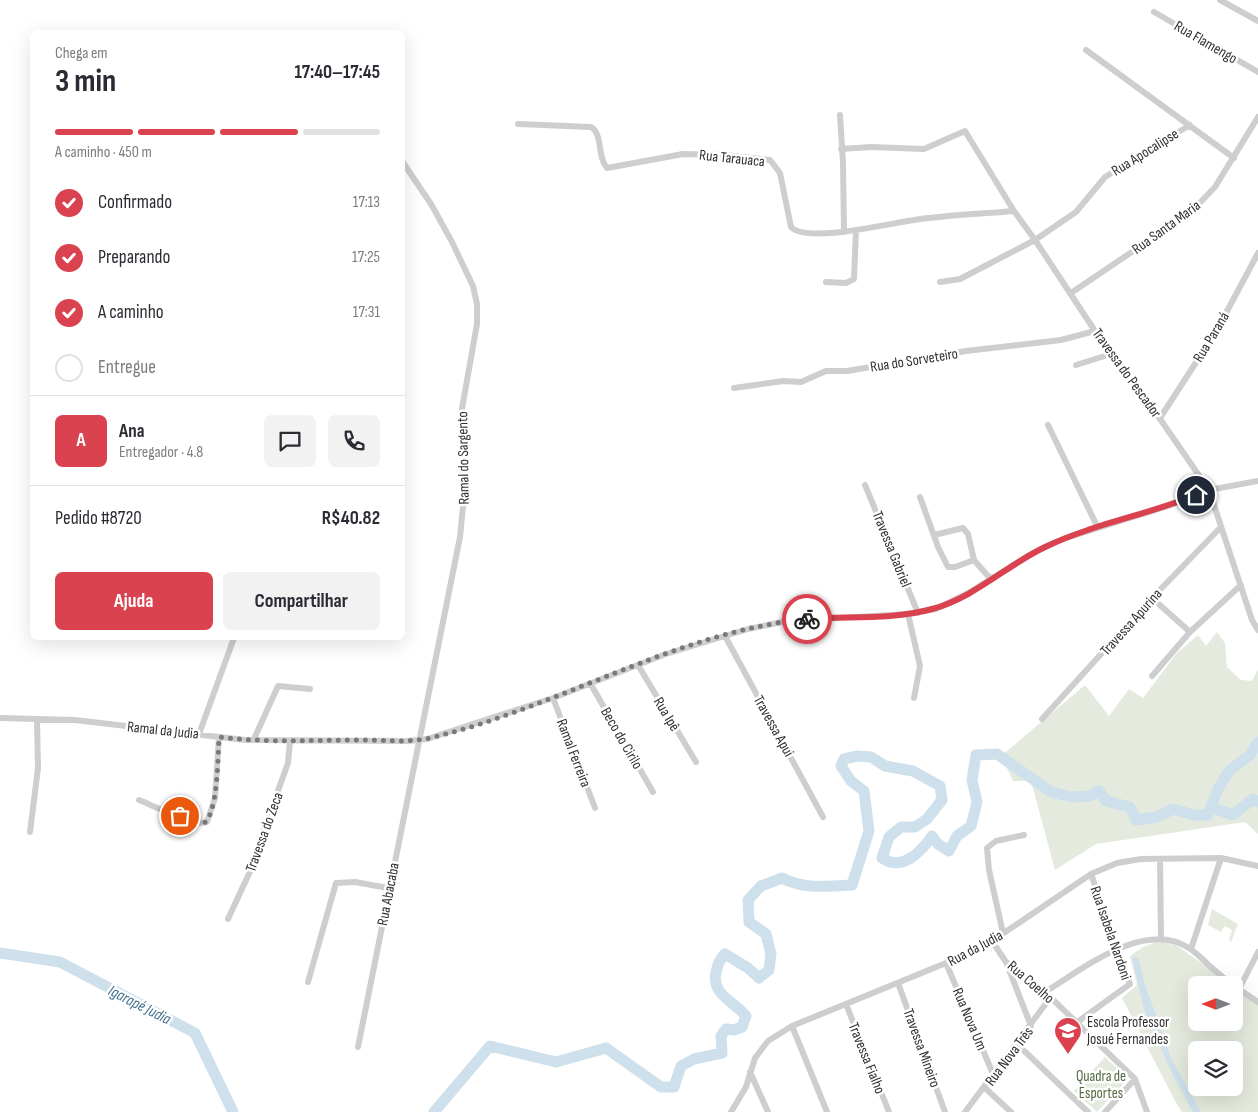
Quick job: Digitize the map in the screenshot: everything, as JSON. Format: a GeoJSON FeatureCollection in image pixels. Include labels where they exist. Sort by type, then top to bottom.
{"type":"FeatureCollection","features":[{"type":"Feature","properties":{"kind":"street"},"geometry":{"type":"LineString","coordinates":[[1220,0],[1258,21]]}},
{"type":"Feature","properties":{"kind":"street","name":"Rua Flamengo"},"geometry":{"type":"LineString","coordinates":[[1154,12],[1258,72]]}},
{"type":"Feature","properties":{"kind":"street"},"geometry":{"type":"LineString","coordinates":[[1086,50],[1234,158]]}},
{"type":"Feature","properties":{"kind":"street"},"geometry":{"type":"LineString","coordinates":[[840,115],[844,232]]}},
{"type":"Feature","properties":{"kind":"street","name":"Rua Santa Maria"},"geometry":{"type":"LineString","coordinates":[[1071,293],[1191,212],[1215,187],[1258,117]]}},
{"type":"Feature","properties":{"kind":"street","name":"Rua Tarauaca"},"geometry":{"type":"LineString","coordinates":[[518,124],[590,126],[597,134],[600,155],[607,168],[683,154],[725,155],[770,160],[780,173],[788,222],[793,230],[808,234],[844,232],[914,220],[1014,211]]}},
{"type":"Feature","properties":{"kind":"street","name":"Rua Apocalipse"},"geometry":{"type":"LineString","coordinates":[[940,282],[960,279],[1035,240],[1076,212],[1105,177],[1190,125]]}},
{"type":"Feature","properties":{"kind":"street","name":"Travessa do Pescador"},"geometry":{"type":"LineString","coordinates":[[841,149],[871,147],[924,149],[965,131],[1014,211],[1111,354],[1160,418],[1209,490],[1252,620],[1258,630]]}},
{"type":"Feature","properties":{"kind":"street","name":"Ramal do Sargento"},"geometry":{"type":"LineString","coordinates":[[405,165],[431,204],[452,242],[473,286],[478,314],[461,414],[460,433],[465,470],[464,506],[418,740]]}},
{"type":"Feature","properties":{"kind":"street"},"geometry":{"type":"LineString","coordinates":[[826,282],[846,283],[854,279],[856,230]]}},
{"type":"Feature","properties":{"kind":"street","name":"Rua Paraná"},"geometry":{"type":"LineString","coordinates":[[1160,418],[1217,330],[1258,253]]}},
{"type":"Feature","properties":{"kind":"street","name":"Rua do Sorveteiro"},"geometry":{"type":"LineString","coordinates":[[734,388],[783,381],[801,382],[826,371],[847,371],[949,354],[1062,340],[1095,330]]}},
{"type":"Feature","properties":{"kind":"street"},"geometry":{"type":"LineString","coordinates":[[1076,365],[1111,354]]}},
{"type":"Feature","properties":{"kind":"street"},"geometry":{"type":"LineString","coordinates":[[1048,425],[1098,528]]}},
{"type":"Feature","properties":{"kind":"street"},"geometry":{"type":"LineString","coordinates":[[914,698],[920,666],[908,614],[936,608],[970,592],[1033,553],[1098,528],[1171,505],[1209,490],[1258,481]]}},
{"type":"Feature","properties":{"kind":"street","name":"Travessa Gabriel"},"geometry":{"type":"LineString","coordinates":[[865,485],[918,613]]}},
{"type":"Feature","properties":{"kind":"street"},"geometry":{"type":"LineString","coordinates":[[920,497],[948,566],[955,567],[974,560]]}},
{"type":"Feature","properties":{"kind":"street","name":"Travessa Apurina"},"geometry":{"type":"LineString","coordinates":[[1042,719],[1152,598],[1221,527]]}},
{"type":"Feature","properties":{"kind":"street"},"geometry":{"type":"LineString","coordinates":[[934,535],[963,528],[968,534],[974,560],[988,576],[994,578]]}},
{"type":"Feature","properties":{"kind":"street"},"geometry":{"type":"LineString","coordinates":[[1152,676],[1190,632],[1241,585]]}},
{"type":"Feature","properties":{"kind":"street"},"geometry":{"type":"LineString","coordinates":[[1152,598],[1190,632]]}},
{"type":"Feature","properties":{"kind":"street","name":"Ramal da Judia"},"geometry":{"type":"LineString","coordinates":[[0,718],[75,720],[219,737],[290,742],[418,740],[450,733],[554,698],[666,654],[725,636],[787,621],[908,614]]}},
{"type":"Feature","properties":{"kind":"street","name":"Travessa Apui"},"geometry":{"type":"LineString","coordinates":[[725,636],[823,817]]}},
{"type":"Feature","properties":{"kind":"street"},"geometry":{"type":"LineString","coordinates":[[199,734],[233,640]]}},
{"type":"Feature","properties":{"kind":"street","name":"Rua Ipê"},"geometry":{"type":"LineString","coordinates":[[638,665],[696,762]]}},
{"type":"Feature","properties":{"kind":"street","name":"Beco do Cirilo"},"geometry":{"type":"LineString","coordinates":[[590,683],[653,792]]}},
{"type":"Feature","properties":{"kind":"street"},"geometry":{"type":"LineString","coordinates":[[254,739],[278,686],[310,689]]}},
{"type":"Feature","properties":{"kind":"street","name":"Ramal Ferreira"},"geometry":{"type":"LineString","coordinates":[[554,698],[595,808]]}},
{"type":"Feature","properties":{"kind":"street"},"geometry":{"type":"LineString","coordinates":[[30,832],[37,777],[37,720]]}},
{"type":"Feature","properties":{"kind":"street"},"geometry":{"type":"LineString","coordinates":[[139,800],[204,824],[209,819],[214,798],[219,737]]}},
{"type":"Feature","properties":{"kind":"street","name":"Rua Abacaba"},"geometry":{"type":"LineString","coordinates":[[358,1047],[418,740]]}},
{"type":"Feature","properties":{"kind":"street","name":"Travessa do Zeca"},"geometry":{"type":"LineString","coordinates":[[228,919],[259,852],[262,835],[288,763],[290,742]]}},
{"type":"Feature","properties":{"kind":"street"},"geometry":{"type":"LineString","coordinates":[[1003,933],[989,870],[987,848],[996,841],[1024,836]]}},
{"type":"Feature","properties":{"kind":"street"},"geometry":{"type":"LineString","coordinates":[[1160,858],[1161,938]]}},
{"type":"Feature","properties":{"kind":"street","name":"Rua da Judia"},"geometry":{"type":"LineString","coordinates":[[731,1112],[743,1093],[755,1058],[762,1048],[792,1026],[946,963],[992,941],[1091,874],[1128,860],[1160,858],[1221,858],[1258,866]]}},
{"type":"Feature","properties":{"kind":"street"},"geometry":{"type":"LineString","coordinates":[[1191,949],[1221,858]]}},
{"type":"Feature","properties":{"kind":"street","name":"Rua Isabela Nardoni"},"geometry":{"type":"LineString","coordinates":[[1076,1024],[1129,986],[1130,982],[1091,874]]}},
{"type":"Feature","properties":{"kind":"street"},"geometry":{"type":"LineString","coordinates":[[308,982],[336,883],[356,882],[388,888]]}},
{"type":"Feature","properties":{"kind":"street"},"geometry":{"type":"LineString","coordinates":[[1045,992],[1119,948],[1141,941],[1161,938],[1173,940],[1191,949],[1221,976]]}},
{"type":"Feature","properties":{"kind":"street","name":"Rua Coelho"},"geometry":{"type":"LineString","coordinates":[[992,941],[1006,962],[1045,992],[1076,1024],[1136,1079],[1148,1112]]}},
{"type":"Feature","properties":{"kind":"street"},"geometry":{"type":"LineString","coordinates":[[1243,981],[1258,952]]}},
{"type":"Feature","properties":{"kind":"street"},"geometry":{"type":"LineString","coordinates":[[1006,962],[1031,1026]]}},
{"type":"Feature","properties":{"kind":"street","name":"Rua Nova Um"},"geometry":{"type":"LineString","coordinates":[[946,963],[993,1074]]}},
{"type":"Feature","properties":{"kind":"street","name":"Travessa Mineiro"},"geometry":{"type":"LineString","coordinates":[[898,983],[945,1112]]}},
{"type":"Feature","properties":{"kind":"street"},"geometry":{"type":"LineString","coordinates":[[1243,992],[1258,1002]]}},
{"type":"Feature","properties":{"kind":"street","name":"Rua Nova Três"},"geometry":{"type":"LineString","coordinates":[[966,1112],[1050,998]]}},
{"type":"Feature","properties":{"kind":"street","name":"Travessa Fialho"},"geometry":{"type":"LineString","coordinates":[[846,1004],[889,1112]]}},
{"type":"Feature","properties":{"kind":"street"},"geometry":{"type":"LineString","coordinates":[[792,1026],[827,1112]]}},
{"type":"Feature","properties":{"kind":"street"},"geometry":{"type":"LineString","coordinates":[[1017,1044],[1088,1112]]}},
{"type":"Feature","properties":{"kind":"street"},"geometry":{"type":"LineString","coordinates":[[750,1072],[768,1112]]}},
{"type":"Feature","properties":{"kind":"street"},"geometry":{"type":"LineString","coordinates":[[1105,1112],[1136,1079]]}},
{"type":"Feature","properties":{"kind":"street"},"geometry":{"type":"LineString","coordinates":[[985,1088],[1011,1112]]}},
{"type":"Feature","properties":{"kind":"green space"},"geometry":{"type":"Polygon","coordinates":[[[1217,632],[1225,643],[1227,667],[1241,680],[1252,681],[1258,669],[1258,834],[1245,822],[1096,844],[1055,870],[1031,781],[1013,781],[1001,756],[1085,685],[1109,716],[1129,689],[1143,698],[1177,653],[1198,635],[1206,646],[1217,632]]]}},
{"type":"Feature","properties":{"kind":"green space"},"geometry":{"type":"Polygon","coordinates":[[[1212,909],[1238,924],[1231,942],[1229,940],[1232,930],[1225,926],[1221,932],[1208,925],[1212,909]]]}},
{"type":"Feature","properties":{"kind":"green space"},"geometry":{"type":"Polygon","coordinates":[[[1159,941],[1176,945],[1219,976],[1188,976],[1188,1031],[1243,1031],[1243,993],[1258,1004],[1258,1112],[1182,1112],[1122,998],[1137,985],[1130,956],[1143,947],[1159,941]]]}},
{"type":"Feature","properties":{"kind":"green space","name":"Quadra de Esportes"},"geometry":{"type":"Polygon","coordinates":[[[1105,1057],[1128,1079],[1097,1112],[1074,1091],[1105,1057]]]}},
{"type":"Feature","properties":{"kind":"water"},"geometry":{"type":"Polygon","coordinates":[[[1136,957],[1139,959],[1144,982],[1172,1060],[1188,1089],[1188,1096],[1192,1096],[1201,1112],[1193,1112],[1170,1069],[1144,1009],[1132,958],[1136,957]]]}},
{"type":"Feature","properties":{"kind":"waterway","name":"Igarapé Judia"},"geometry":{"type":"LineString","coordinates":[[434,1112],[490,1046],[556,1062],[606,1048],[661,1087],[674,1087],[681,1066],[694,1059],[722,1053],[721,1036],[726,1029],[734,1030],[742,1027],[746,1016],[720,992],[717,986],[715,980],[720,960],[725,954],[748,968],[759,978],[769,970],[771,954],[766,934],[749,922],[748,900],[761,886],[782,878],[808,886],[852,885],[869,831],[864,791],[851,781],[841,766],[844,759],[858,756],[871,757],[885,766],[913,771],[940,786],[942,800],[927,819],[915,827],[901,827],[889,837],[882,858],[889,862],[897,863],[917,854],[932,836],[938,844],[949,851],[957,836],[971,826],[977,802],[972,780],[976,755],[997,754],[1051,792],[1072,797],[1090,796],[1099,791],[1106,801],[1130,807],[1136,820],[1157,817],[1173,809],[1194,815],[1208,815],[1218,789],[1229,771],[1250,755],[1258,742]]}},
{"type":"Feature","properties":{"kind":"waterway"},"geometry":{"type":"LineString","coordinates":[[1211,807],[1233,815],[1253,799],[1258,802]]}},
{"type":"Feature","properties":{"kind":"waterway","name":"Igarapé Judia"},"geometry":{"type":"LineString","coordinates":[[0,953],[60,962],[195,1033],[233,1112]]}},
{"type":"Feature","properties":{"kind":"way so far"},"geometry":{"type":"LineString","coordinates":[[180,816],[202,824],[209,819],[214,798],[219,737],[290,742],[408,741],[427,739],[554,698],[701,642],[787,621],[807,619]]}},
{"type":"Feature","properties":{"kind":"place","name":"Escola Professor Josué Fernandes"},"geometry":{"type":"Point","coordinates":[1068,1055]}},
{"type":"Feature","properties":{"kind":"route"},"geometry":{"type":"LineString","coordinates":[[807,619],[908,614],[936,608],[970,592],[994,578],[1014,563],[1063,539],[1171,505],[1196,495]]}}]}
